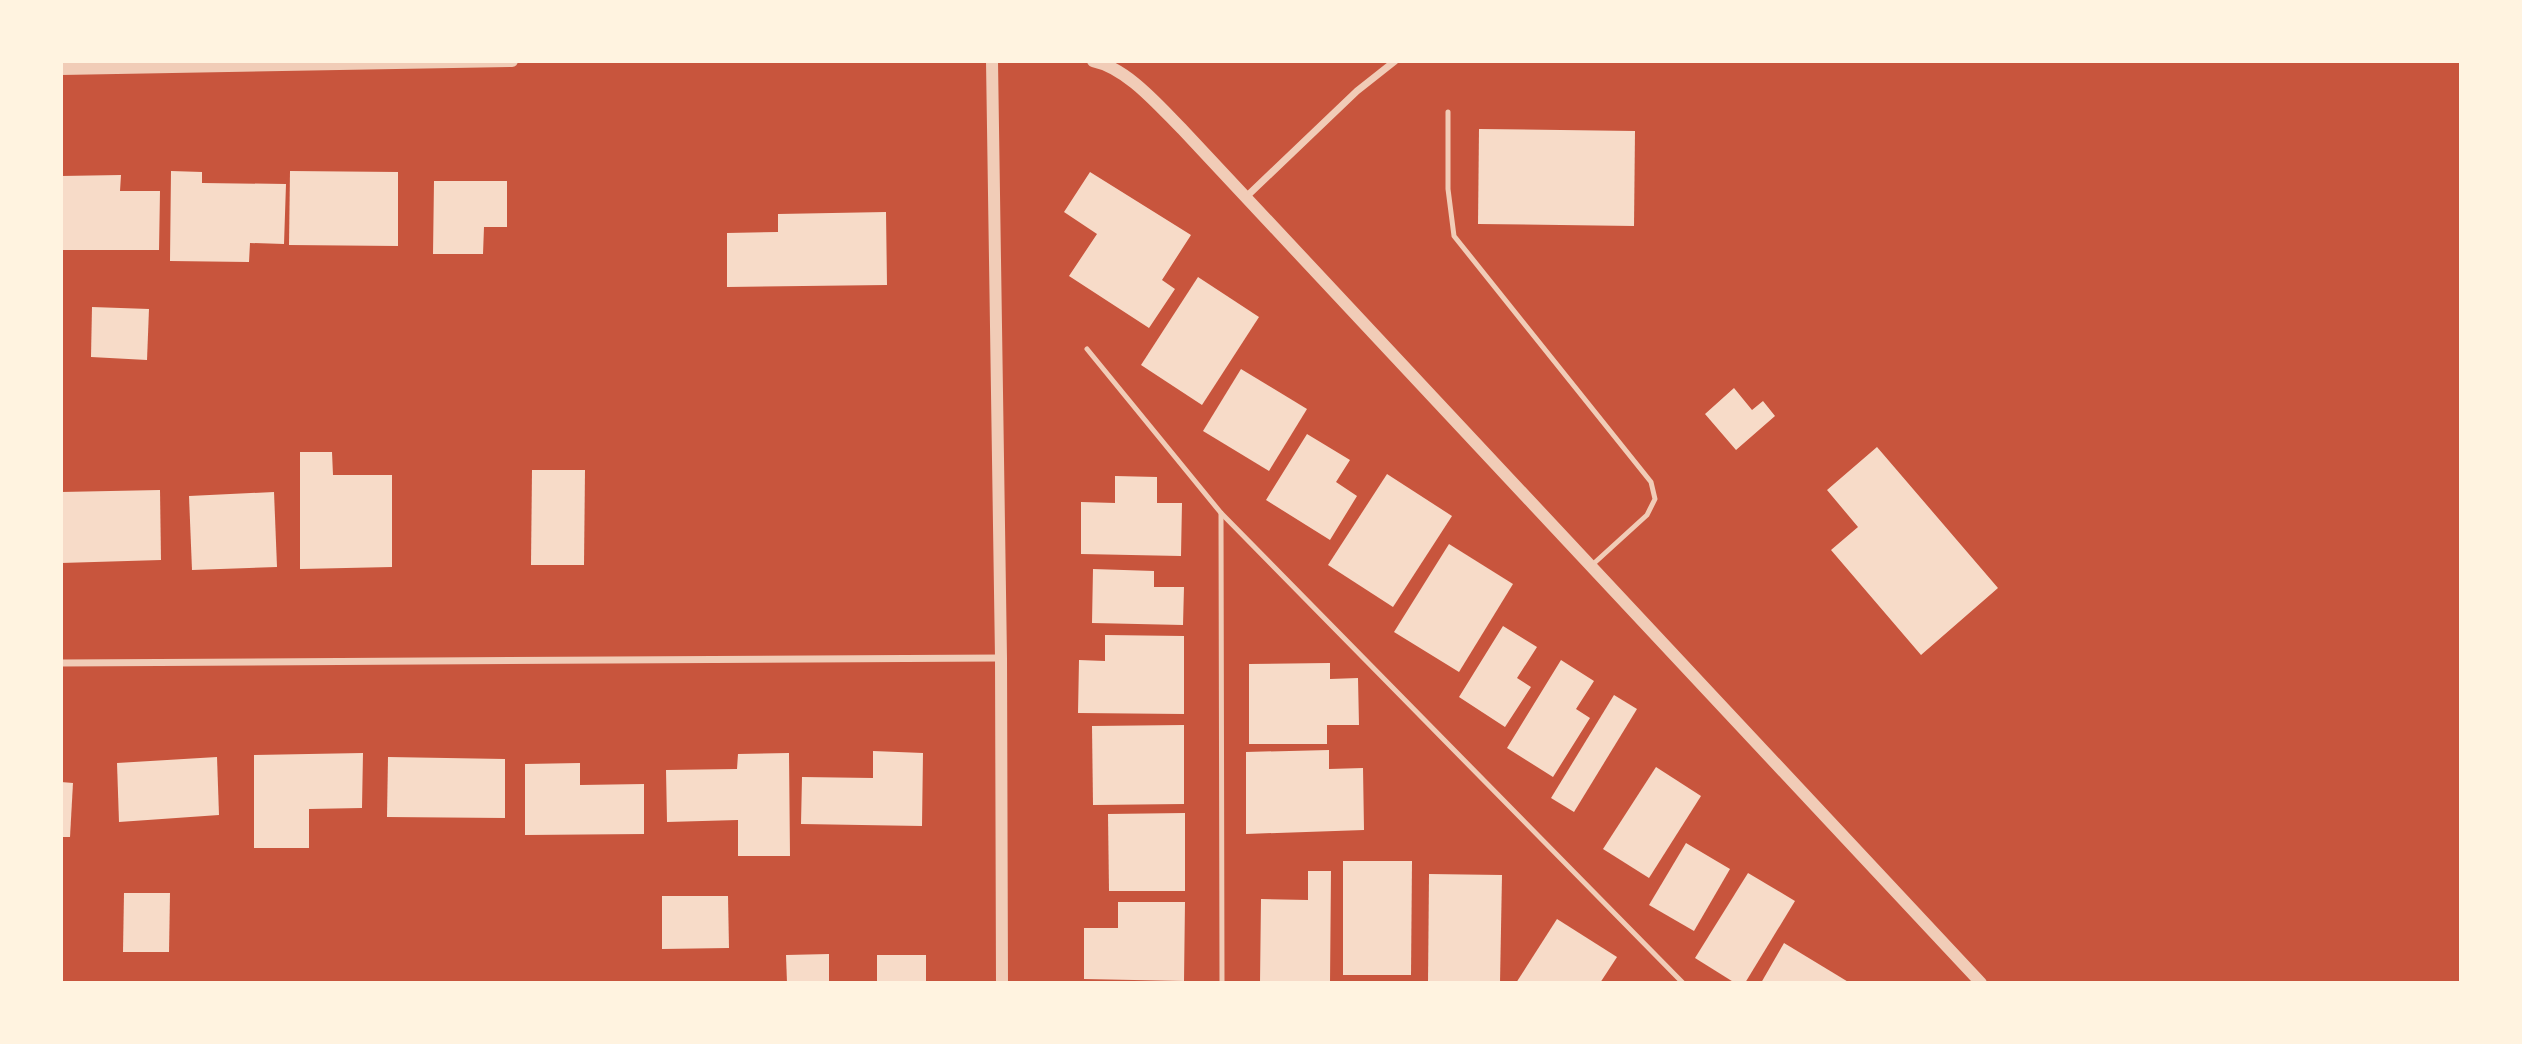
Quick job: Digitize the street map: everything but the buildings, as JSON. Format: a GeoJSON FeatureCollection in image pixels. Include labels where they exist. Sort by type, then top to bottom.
{"type":"FeatureCollection","features":[{"type":"Feature","properties":{"kind":"street"},"geometry":{"type":"LineString","coordinates":[[61,69],[512,61]]}},
{"type":"Feature","properties":{"kind":"street"},"geometry":{"type":"LineString","coordinates":[[992,61],[1002,658],[1002,983]]}},
{"type":"Feature","properties":{"kind":"street"},"geometry":{"type":"LineString","coordinates":[[1093,61],[1105,63],[1144,92],[1981,983]]}},
{"type":"Feature","properties":{"kind":"street"},"geometry":{"type":"LineString","coordinates":[[1245,197],[1357,91],[1395,61]]}},
{"type":"Feature","properties":{"kind":"street"},"geometry":{"type":"LineString","coordinates":[[61,663],[1002,658]]}},
{"type":"Feature","properties":{"kind":"lane"},"geometry":{"type":"LineString","coordinates":[[1448,112],[1448,189],[1454,236],[1651,482],[1655,499],[1647,515],[1591,566]]}},
{"type":"Feature","properties":{"kind":"lane"},"geometry":{"type":"LineString","coordinates":[[1087,349],[1221,513],[1684,983]]}},
{"type":"Feature","properties":{"kind":"lane"},"geometry":{"type":"LineString","coordinates":[[1221,513],[1222,983]]}}]}
